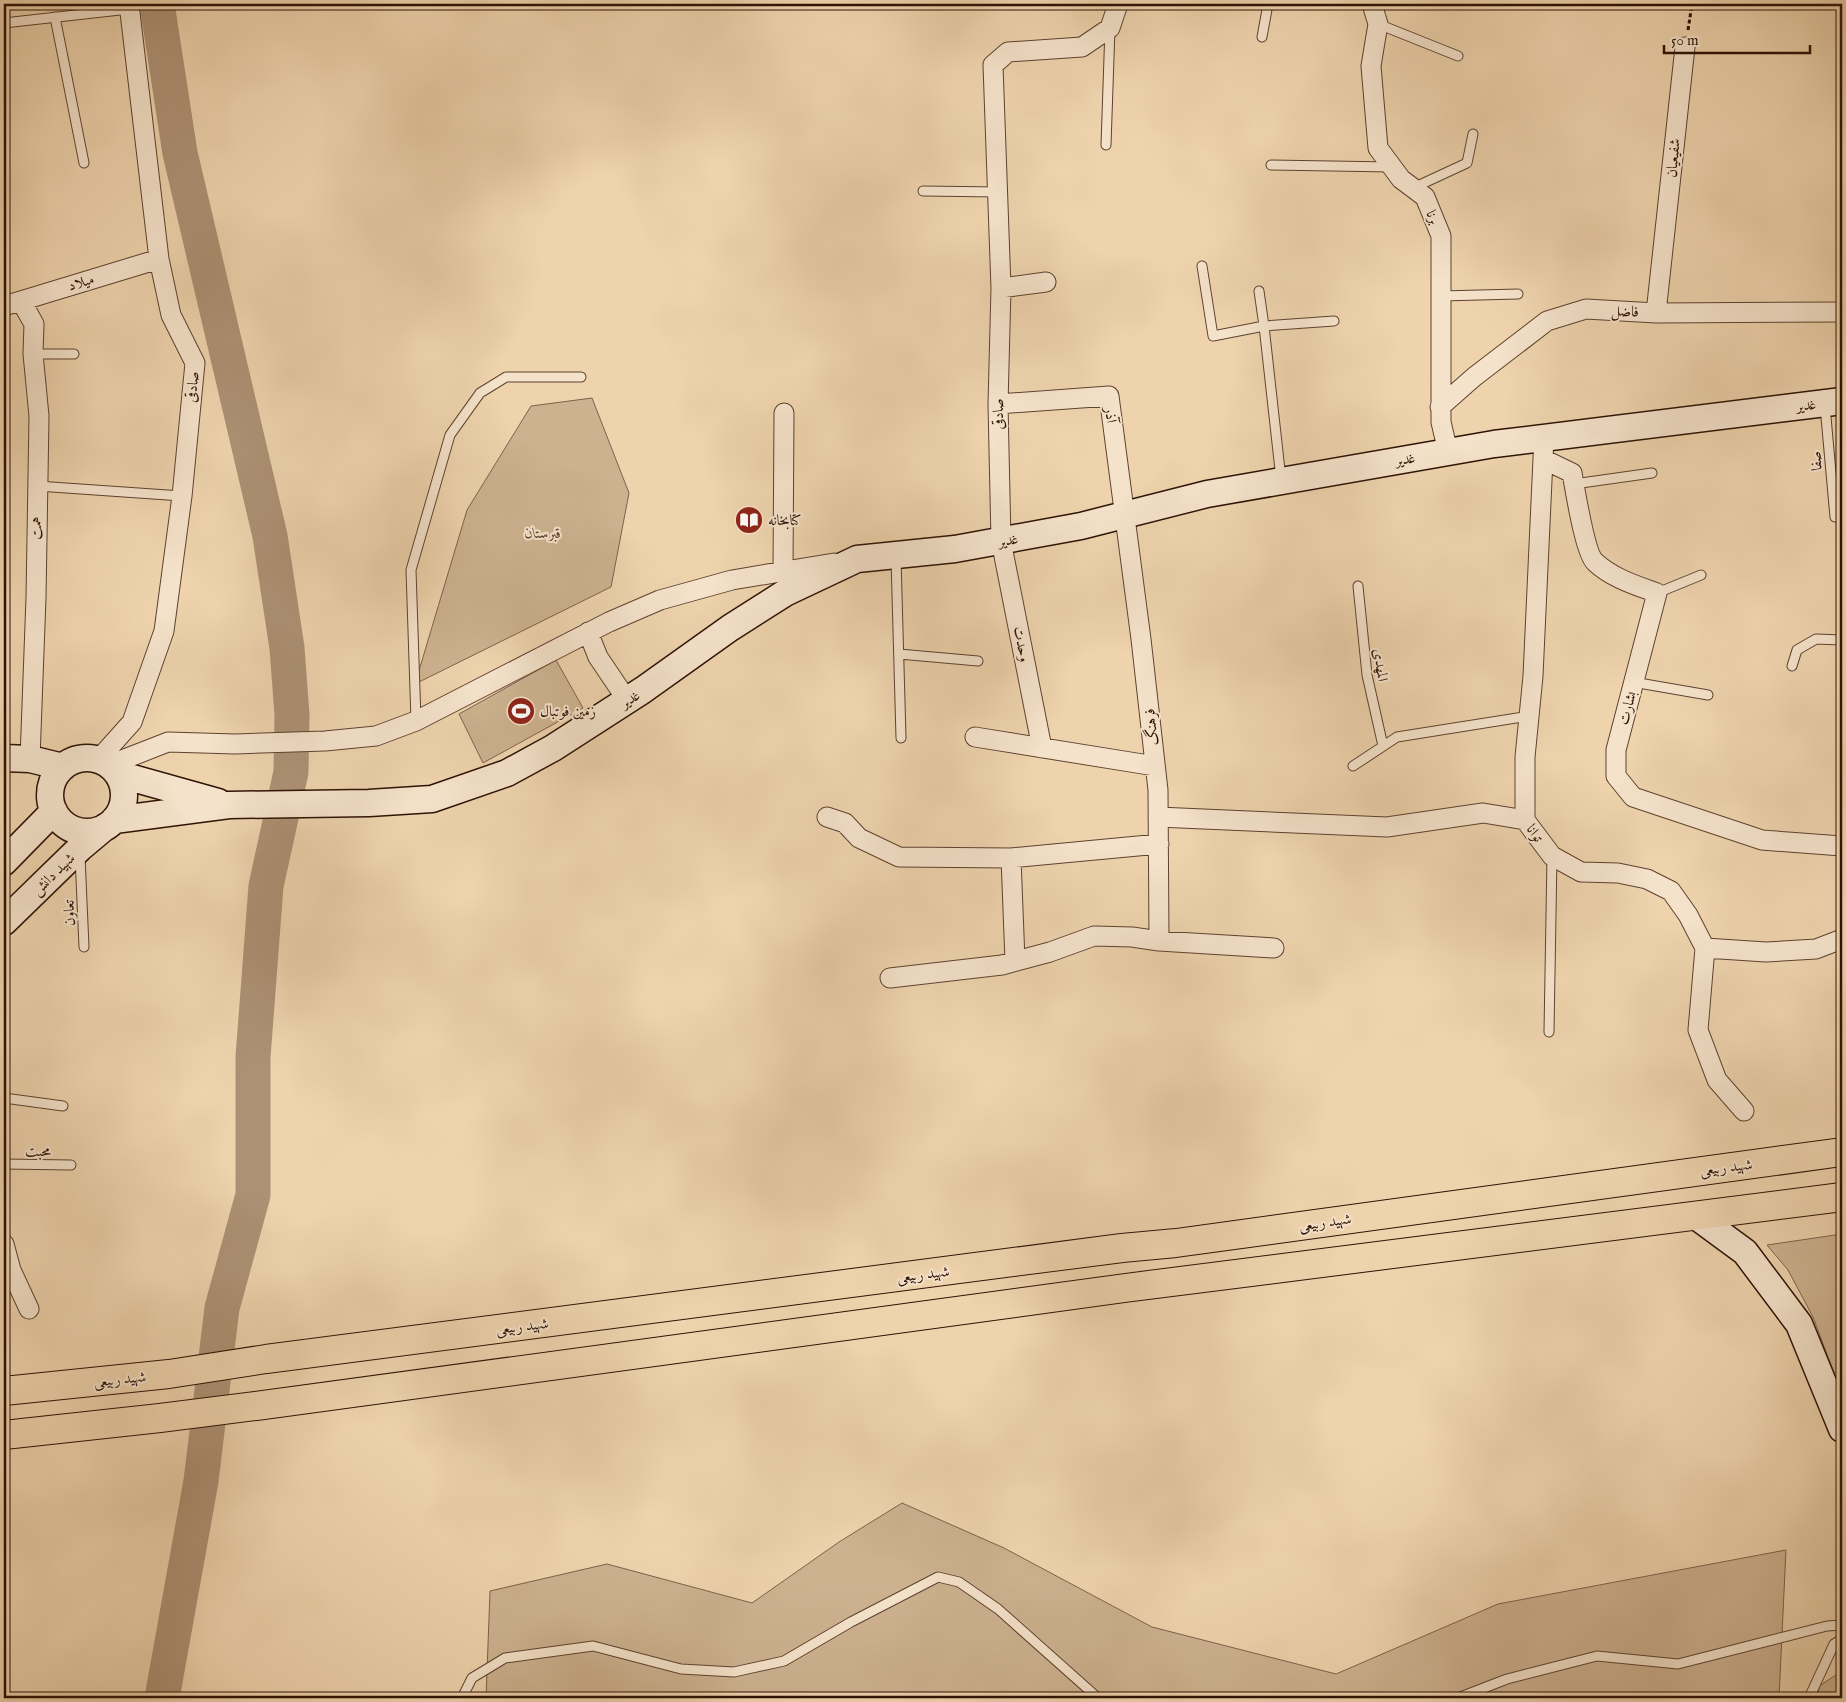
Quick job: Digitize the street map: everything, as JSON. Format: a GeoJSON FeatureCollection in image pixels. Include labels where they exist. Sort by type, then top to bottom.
{"type":"FeatureCollection","features":[{"type":"Feature","properties":{"kind":"main road","name":"شهید ربیعی"},"geometry":{"type":"LineString","coordinates":[[4,1391],[169,1374],[266,1359],[1122,1248],[1176,1243],[1842,1152]]}},
{"type":"Feature","properties":{"kind":"main road"},"geometry":{"type":"LineString","coordinates":[[4,1435],[256,1406],[1125,1288],[1842,1197]]}},
{"type":"Feature","properties":{"kind":"main road"},"geometry":{"type":"LineString","coordinates":[[1176,1243],[1178,1282]]}},
{"type":"Feature","properties":{"kind":"main road"},"geometry":{"type":"LineString","coordinates":[[1122,1248],[1125,1288]]}},
{"type":"Feature","properties":{"kind":"street"},"geometry":{"type":"LineString","coordinates":[[1110,28],[1118,4]]}},
{"type":"Feature","properties":{"kind":"street","name":"برنا"},"geometry":{"type":"LineString","coordinates":[[1372,4],[1378,24],[1371,66],[1378,148],[1401,179],[1425,197],[1440,236],[1440,422],[1448,452]]}},
{"type":"Feature","properties":{"kind":"street","name":"صادقی"},"geometry":{"type":"LineString","coordinates":[[109,766],[132,722],[164,631],[182,496],[194,363],[171,315],[159,259],[129,6]]}},
{"type":"Feature","properties":{"kind":"street","name":"صادقی"},"geometry":{"type":"LineString","coordinates":[[1002,541],[998,404],[1001,288],[993,65],[1008,52],[1082,47],[1110,28]]}},
{"type":"Feature","properties":{"kind":"street","name":"شفیعیان"},"geometry":{"type":"LineString","coordinates":[[1656,313],[1685,47]]}},
{"type":"Feature","properties":{"kind":"street","name":"میلاد"},"geometry":{"type":"LineString","coordinates":[[12,303],[159,259]]}},
{"type":"Feature","properties":{"kind":"street"},"geometry":{"type":"LineString","coordinates":[[1001,288],[1046,282]]}},
{"type":"Feature","properties":{"kind":"street","name":"همت"},"geometry":{"type":"LineString","coordinates":[[12,303],[34,324],[33,354],[38,416],[36,598],[30,758]]}},
{"type":"Feature","properties":{"kind":"street","name":"فاضل"},"geometry":{"type":"LineString","coordinates":[[1440,407],[1474,377],[1548,321],[1586,310],[1656,313],[1842,312]]}},
{"type":"Feature","properties":{"kind":"street","name":"آذر"},"geometry":{"type":"LineString","coordinates":[[998,404],[1109,396],[1124,515]]}},
{"type":"Feature","properties":{"kind":"street","name":"غدیر"},"geometry":{"type":"LineString","coordinates":[[229,804],[369,803],[432,799],[507,772],[553,748],[628,700],[730,628],[785,593],[857,559],[955,549],[1002,541],[1080,526],[1207,494],[1448,452],[1544,448],[1834,402]]}},
{"type":"Feature","properties":{"kind":"street"},"geometry":{"type":"LineString","coordinates":[[782,571],[784,413]]}},
{"type":"Feature","properties":{"kind":"street"},"geometry":{"type":"LineString","coordinates":[[1544,448],[1572,473],[1582,526],[1593,561],[1624,582],[1657,593]]}},
{"type":"Feature","properties":{"kind":"street","name":"توانا"},"geometry":{"type":"LineString","coordinates":[[1544,448],[1533,676],[1525,757],[1525,820],[1552,856],[1581,872],[1618,873],[1647,879],[1671,890],[1688,915],[1705,948]]}},
{"type":"Feature","properties":{"kind":"street","name":"فرهنگ"},"geometry":{"type":"LineString","coordinates":[[1124,515],[1141,639],[1155,766],[1159,844],[1158,941]]}},
{"type":"Feature","properties":{"kind":"street","name":"وحدت"},"geometry":{"type":"LineString","coordinates":[[1002,541],[1042,748]]}},
{"type":"Feature","properties":{"kind":"street"},"geometry":{"type":"LineString","coordinates":[[109,766],[168,742],[235,744],[325,741],[376,736],[416,720],[588,632],[660,600],[732,580],[857,559]]}},
{"type":"Feature","properties":{"kind":"street","name":"بشارت"},"geometry":{"type":"LineString","coordinates":[[1657,593],[1616,750],[1616,776],[1633,796],[1762,840],[1842,846]]}},
{"type":"Feature","properties":{"kind":"street"},"geometry":{"type":"LineString","coordinates":[[588,632],[598,657],[628,700]]}},
{"type":"Feature","properties":{"kind":"street"},"geometry":{"type":"LineString","coordinates":[[975,737],[1155,766]]}},
{"type":"Feature","properties":{"kind":"street"},"geometry":{"type":"LineString","coordinates":[[4,758],[30,758],[56,788],[66,824],[82,831],[94,831],[109,824],[229,804]]}},
{"type":"Feature","properties":{"kind":"street"},"geometry":{"type":"LineString","coordinates":[[4,862],[74,760],[86,758],[229,804]]}},
{"type":"Feature","properties":{"kind":"street"},"geometry":{"type":"LineString","coordinates":[[109,766],[123,786],[124,798],[121,810],[109,824]]}},
{"type":"Feature","properties":{"kind":"street"},"geometry":{"type":"LineString","coordinates":[[4,771],[34,772],[56,788]]}},
{"type":"Feature","properties":{"kind":"street"},"geometry":{"type":"LineString","coordinates":[[1158,817],[1387,827],[1483,813],[1525,820]]}},
{"type":"Feature","properties":{"kind":"street"},"geometry":{"type":"LineString","coordinates":[[827,817],[845,823],[859,838],[899,857],[1011,858],[1159,844]]}},
{"type":"Feature","properties":{"kind":"street","name":"شهید دانش"},"geometry":{"type":"LineString","coordinates":[[4,922],[80,848],[109,824]]}},
{"type":"Feature","properties":{"kind":"street"},"geometry":{"type":"LineString","coordinates":[[1011,858],[1015,961]]}},
{"type":"Feature","properties":{"kind":"street"},"geometry":{"type":"LineString","coordinates":[[890,978],[1002,964],[1050,952],[1094,936],[1132,937],[1158,941],[1274,948]]}},
{"type":"Feature","properties":{"kind":"street"},"geometry":{"type":"LineString","coordinates":[[1744,1111],[1717,1080],[1698,1030],[1705,948],[1766,952],[1816,949],[1842,939]]}},
{"type":"Feature","properties":{"kind":"street"},"geometry":{"type":"LineString","coordinates":[[1696,1216],[1745,1252],[1799,1324],[1842,1429]]}},
{"type":"Feature","properties":{"kind":"street"},"geometry":{"type":"LineString","coordinates":[[4,1244],[12,1270],[29,1309]]}},
{"type":"Feature","properties":{"kind":"lane"},"geometry":{"type":"LineString","coordinates":[[1262,37],[1268,4]]}},
{"type":"Feature","properties":{"kind":"lane"},"geometry":{"type":"LineString","coordinates":[[4,23],[129,6]]}},
{"type":"Feature","properties":{"kind":"lane"},"geometry":{"type":"LineString","coordinates":[[55,17],[84,163]]}},
{"type":"Feature","properties":{"kind":"lane"},"geometry":{"type":"LineString","coordinates":[[1378,24],[1458,56]]}},
{"type":"Feature","properties":{"kind":"lane"},"geometry":{"type":"LineString","coordinates":[[1106,145],[1110,28]]}},
{"type":"Feature","properties":{"kind":"lane"},"geometry":{"type":"LineString","coordinates":[[1413,188],[1467,163],[1473,134]]}},
{"type":"Feature","properties":{"kind":"lane"},"geometry":{"type":"LineString","coordinates":[[1271,165],[1392,167]]}},
{"type":"Feature","properties":{"kind":"lane"},"geometry":{"type":"LineString","coordinates":[[923,191],[998,192]]}},
{"type":"Feature","properties":{"kind":"lane"},"geometry":{"type":"LineString","coordinates":[[1202,266],[1213,336],[1264,326],[1334,321]]}},
{"type":"Feature","properties":{"kind":"lane"},"geometry":{"type":"LineString","coordinates":[[1259,291],[1281,481]]}},
{"type":"Feature","properties":{"kind":"lane"},"geometry":{"type":"LineString","coordinates":[[1441,296],[1518,294]]}},
{"type":"Feature","properties":{"kind":"lane"},"geometry":{"type":"LineString","coordinates":[[33,354],[74,354]]}},
{"type":"Feature","properties":{"kind":"lane"},"geometry":{"type":"LineString","coordinates":[[416,720],[411,570],[450,435],[480,393],[506,378],[581,377]]}},
{"type":"Feature","properties":{"kind":"lane","name":"صفا"},"geometry":{"type":"LineString","coordinates":[[1834,402],[1835,516]]}},
{"type":"Feature","properties":{"kind":"lane"},"geometry":{"type":"LineString","coordinates":[[1574,484],[1652,473]]}},
{"type":"Feature","properties":{"kind":"lane"},"geometry":{"type":"LineString","coordinates":[[37,486],[182,496]]}},
{"type":"Feature","properties":{"kind":"lane"},"geometry":{"type":"LineString","coordinates":[[896,555],[901,738]]}},
{"type":"Feature","properties":{"kind":"lane"},"geometry":{"type":"LineString","coordinates":[[1657,593],[1701,575]]}},
{"type":"Feature","properties":{"kind":"lane","name":"المهدی"},"geometry":{"type":"LineString","coordinates":[[1358,586],[1367,675],[1383,746]]}},
{"type":"Feature","properties":{"kind":"lane"},"geometry":{"type":"LineString","coordinates":[[1792,666],[1797,650],[1816,639],[1842,640]]}},
{"type":"Feature","properties":{"kind":"lane"},"geometry":{"type":"LineString","coordinates":[[899,654],[978,661]]}},
{"type":"Feature","properties":{"kind":"lane"},"geometry":{"type":"LineString","coordinates":[[1633,682],[1708,696]]}},
{"type":"Feature","properties":{"kind":"lane"},"geometry":{"type":"LineString","coordinates":[[1353,766],[1397,737],[1529,716]]}},
{"type":"Feature","properties":{"kind":"lane","name":"تعاون"},"geometry":{"type":"LineString","coordinates":[[80,848],[84,947]]}},
{"type":"Feature","properties":{"kind":"lane"},"geometry":{"type":"LineString","coordinates":[[1548,1032],[1552,856]]}},
{"type":"Feature","properties":{"kind":"lane"},"geometry":{"type":"LineString","coordinates":[[4,1098],[63,1106]]}},
{"type":"Feature","properties":{"kind":"lane","name":"محبت"},"geometry":{"type":"LineString","coordinates":[[4,1164],[72,1165]]}},
{"type":"Feature","properties":{"kind":"lane"},"geometry":{"type":"LineString","coordinates":[[462,1698],[472,1678],[505,1658],[593,1646],[681,1669],[734,1672],[784,1661],[851,1622],[938,1577],[959,1582],[998,1608],[1098,1698]]}},
{"type":"Feature","properties":{"kind":"lane"},"geometry":{"type":"LineString","coordinates":[[1458,1698],[1507,1678],[1597,1656],[1678,1664],[1827,1626],[1842,1625]]}},
{"type":"Feature","properties":{"kind":"lane"},"geometry":{"type":"LineString","coordinates":[[1809,1698],[1834,1644],[1842,1639]]}},
{"type":"Feature","properties":{"kind":"path"},"geometry":{"type":"LineString","coordinates":[[1685,47],[1692,4]]}},
{"type":"Feature","properties":{"kind":"green space","name":"قبرستان"},"geometry":{"type":"Polygon","coordinates":[[[592,398],[629,493],[611,587],[415,684],[467,510],[531,406],[592,398]]]}},
{"type":"Feature","properties":{"kind":"green space","name":"زمین فوتبال"},"geometry":{"type":"Polygon","coordinates":[[[556,660],[583,708],[483,763],[459,714],[556,660]]]}},
{"type":"Feature","properties":{"kind":"green space"},"geometry":{"type":"Polygon","coordinates":[[[1842,1234],[1842,1369],[1834,1373],[1813,1317],[1788,1270],[1767,1245],[1842,1234]]]}},
{"type":"Feature","properties":{"kind":"green space"},"geometry":{"type":"Polygon","coordinates":[[[902,1503],[1004,1548],[1152,1627],[1336,1674],[1498,1604],[1786,1550],[1779,1698],[486,1698],[490,1591],[607,1564],[752,1603],[839,1542],[902,1503]]]}},
{"type":"Feature","properties":{"kind":"green space"},"geometry":{"type":"Polygon","coordinates":[[[1842,1671],[1842,1698],[1818,1698],[1819,1686],[1842,1671]]]}},
{"type":"Feature","properties":{"kind":"waterway"},"geometry":{"type":"LineString","coordinates":[[157,4],[180,153],[270,536],[287,648],[292,715],[291,772],[266,886],[253,1057],[253,1195],[222,1308],[201,1481],[162,1698]]}},
{"type":"Feature","properties":{"kind":"place","name":"کتابخانه"},"geometry":{"type":"Point","coordinates":[749,520]}},
{"type":"Feature","properties":{"kind":"place","name":"زمین فوتبال"},"geometry":{"type":"Point","coordinates":[521,711]}}]}
